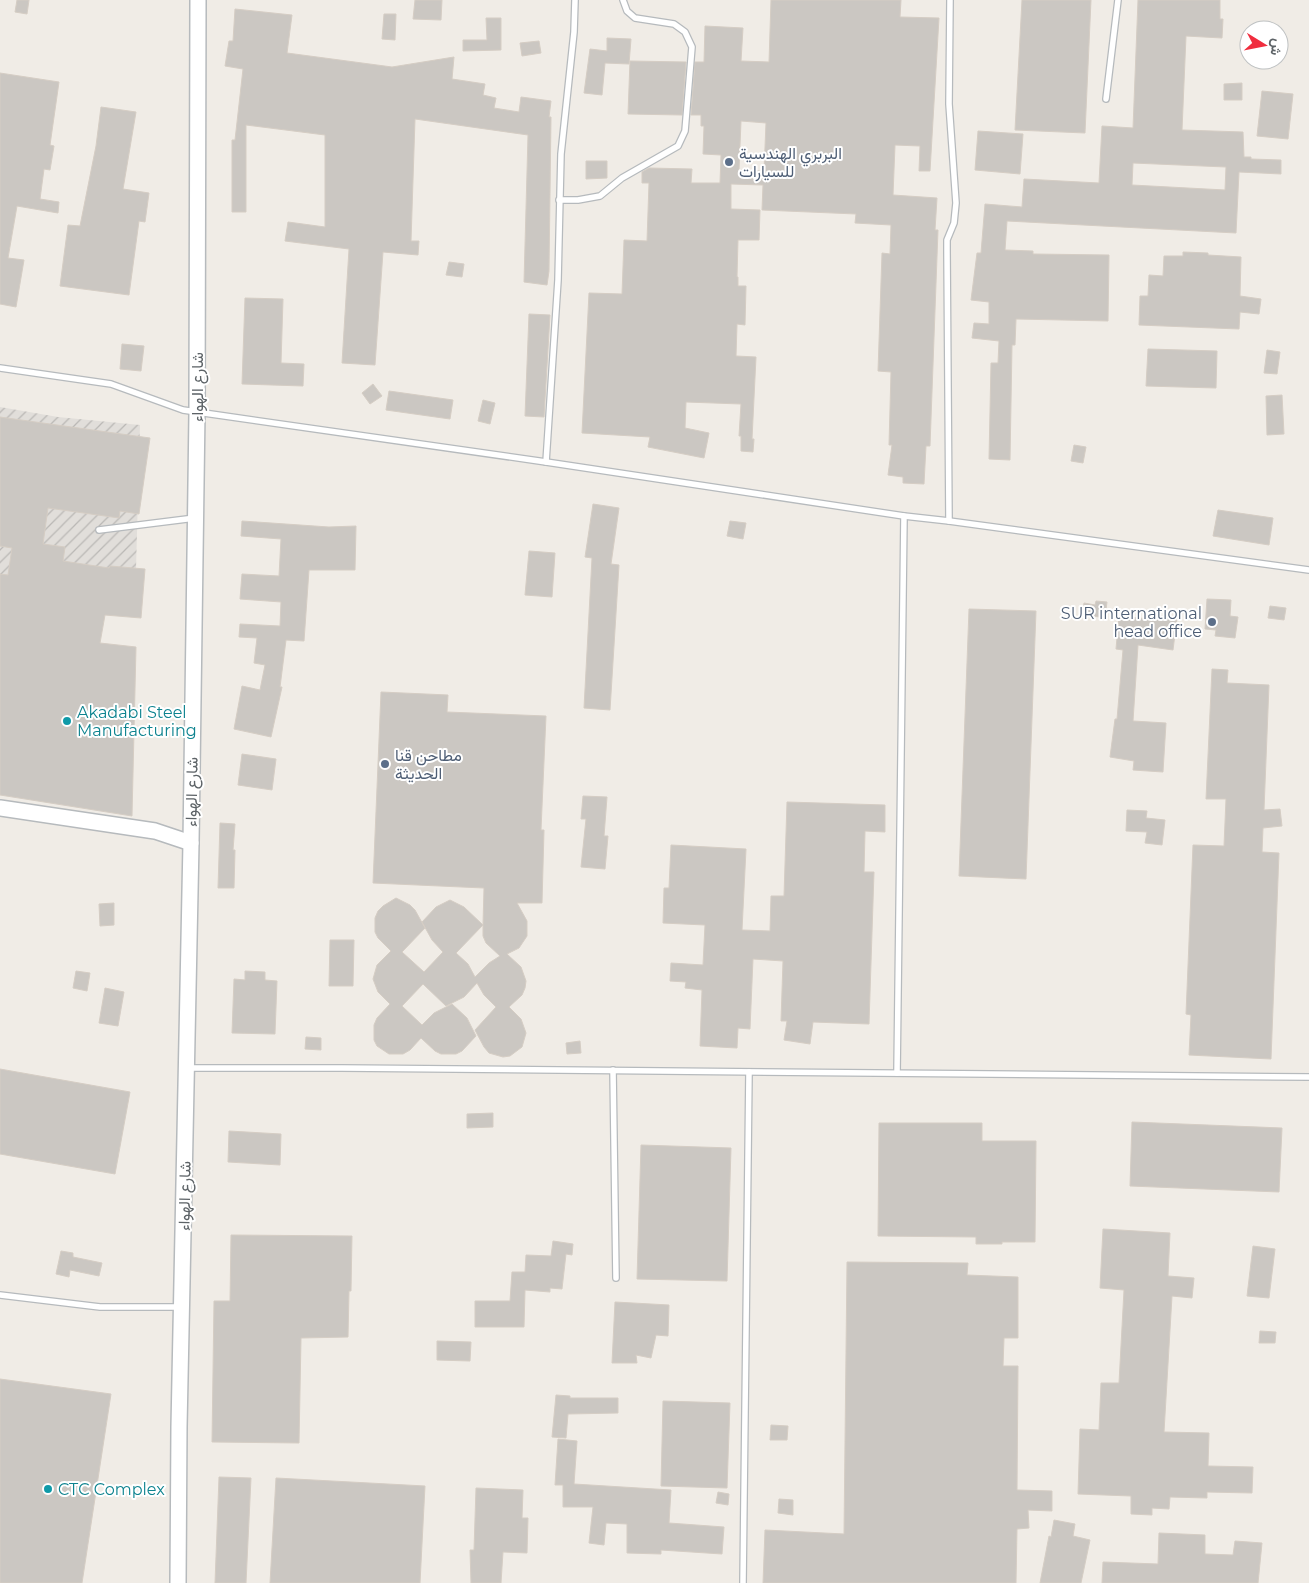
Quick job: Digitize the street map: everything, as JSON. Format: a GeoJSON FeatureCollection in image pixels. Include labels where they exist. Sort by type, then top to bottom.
{"type":"FeatureCollection","features":[{"type":"Feature","properties":{"kind":"street","name":"شارع الهواء"},"geometry":{"type":"LineString","coordinates":[[178,1583],[197,412],[198,0]]}},
{"type":"Feature","properties":{"kind":"street"},"geometry":{"type":"LineString","coordinates":[[0,808],[154,831],[191,843]]}},
{"type":"Feature","properties":{"kind":"lane"},"geometry":{"type":"LineString","coordinates":[[546,462],[558,280],[561,154],[574,32],[575,0]]}},
{"type":"Feature","properties":{"kind":"lane"},"geometry":{"type":"LineString","coordinates":[[559,200],[578,200],[600,196],[622,178],[678,146],[686,131],[692,47],[685,32],[674,24],[635,18],[627,11],[623,0]]}},
{"type":"Feature","properties":{"kind":"lane"},"geometry":{"type":"LineString","coordinates":[[949,521],[947,240],[954,223],[956,203],[949,104],[950,0]]}},
{"type":"Feature","properties":{"kind":"lane"},"geometry":{"type":"LineString","coordinates":[[1106,99],[1118,0]]}},
{"type":"Feature","properties":{"kind":"lane"},"geometry":{"type":"LineString","coordinates":[[0,368],[111,384],[183,410],[904,516],[1309,570]]}},
{"type":"Feature","properties":{"kind":"lane"},"geometry":{"type":"LineString","coordinates":[[897,1073],[904,516]]}},
{"type":"Feature","properties":{"kind":"lane"},"geometry":{"type":"LineString","coordinates":[[99,530],[195,518]]}},
{"type":"Feature","properties":{"kind":"lane"},"geometry":{"type":"LineString","coordinates":[[186,1068],[1309,1077]]}},
{"type":"Feature","properties":{"kind":"lane"},"geometry":{"type":"LineString","coordinates":[[613,1070],[616,1278]]}},
{"type":"Feature","properties":{"kind":"lane"},"geometry":{"type":"LineString","coordinates":[[743,1583],[749,1072]]}},
{"type":"Feature","properties":{"kind":"lane"},"geometry":{"type":"LineString","coordinates":[[0,1295],[100,1307],[182,1307]]}},
{"type":"Feature","properties":{"kind":"shaded area"},"geometry":{"type":"Polygon","coordinates":[[[0,407],[58,417],[140,425],[135,605],[0,590],[0,407]]]}},
{"type":"Feature","properties":{"kind":"building"},"geometry":{"type":"Polygon","coordinates":[[[17,0],[29,0],[27,14],[15,12],[17,0]]]}},
{"type":"Feature","properties":{"kind":"building"},"geometry":{"type":"Polygon","coordinates":[[[415,0],[442,0],[441,20],[413,19],[415,0]]]}},
{"type":"Feature","properties":{"kind":"building"},"geometry":{"type":"Polygon","coordinates":[[[771,0],[901,0],[900,17],[939,18],[930,171],[919,171],[920,146],[895,145],[893,195],[937,198],[935,230],[938,230],[930,446],[926,446],[924,484],[903,483],[903,477],[888,475],[892,445],[889,445],[891,372],[878,371],[882,253],[890,254],[891,225],[855,223],[856,214],[762,210],[763,185],[731,184],[731,209],[760,210],[759,240],[738,240],[738,286],[746,286],[745,325],[737,324],[736,356],[756,357],[753,452],[741,451],[741,436],[739,436],[741,404],[686,402],[685,428],[709,433],[704,458],[648,447],[650,437],[582,433],[589,293],[622,294],[624,240],[647,241],[649,183],[642,183],[642,172],[649,168],[692,169],[691,183],[720,183],[721,155],[703,154],[704,126],[701,126],[701,115],[691,115],[695,62],[704,62],[705,26],[743,28],[741,61],[769,62],[771,0]],[[741,121],[739,170],[764,171],[766,123],[741,121]]]}},
{"type":"Feature","properties":{"kind":"building"},"geometry":{"type":"Polygon","coordinates":[[[1022,0],[1091,0],[1085,133],[1015,130],[1022,0]]]}},
{"type":"Feature","properties":{"kind":"building"},"geometry":{"type":"Polygon","coordinates":[[[1138,0],[1220,0],[1220,19],[1223,19],[1222,38],[1186,36],[1182,130],[1243,132],[1244,157],[1281,160],[1281,174],[1239,172],[1236,233],[1007,221],[1005,250],[1033,251],[1033,254],[1109,255],[1108,321],[1016,319],[1015,345],[1012,345],[1010,460],[989,459],[991,363],[998,363],[999,341],[972,338],[974,323],[989,324],[989,302],[971,300],[977,253],[981,253],[985,204],[1022,207],[1024,179],[1099,183],[1102,126],[1133,128],[1138,0]],[[1133,163],[1132,185],[1225,190],[1226,167],[1133,163]]]}},
{"type":"Feature","properties":{"kind":"building"},"geometry":{"type":"Polygon","coordinates":[[[235,9],[292,15],[287,53],[392,67],[454,57],[452,79],[485,84],[483,95],[496,98],[494,108],[519,112],[521,97],[551,101],[549,117],[551,117],[549,271],[547,285],[524,282],[528,135],[415,119],[411,241],[419,241],[418,255],[383,252],[375,365],[342,363],[349,249],[285,241],[288,222],[325,227],[325,135],[246,125],[246,212],[232,212],[232,140],[235,140],[243,69],[225,66],[229,41],[233,41],[235,9]]]}},
{"type":"Feature","properties":{"kind":"building"},"geometry":{"type":"Polygon","coordinates":[[[384,14],[396,14],[395,40],[382,39],[384,14]]]}},
{"type":"Feature","properties":{"kind":"building"},"geometry":{"type":"Polygon","coordinates":[[[486,18],[501,18],[501,50],[463,51],[463,40],[487,40],[486,18]]]}},
{"type":"Feature","properties":{"kind":"building"},"geometry":{"type":"Polygon","coordinates":[[[607,38],[631,39],[629,64],[605,63],[602,95],[584,93],[590,49],[607,51],[607,38]]]}},
{"type":"Feature","properties":{"kind":"building"},"geometry":{"type":"Polygon","coordinates":[[[539,41],[541,53],[522,56],[520,43],[539,41]]]}},
{"type":"Feature","properties":{"kind":"building"},"geometry":{"type":"Polygon","coordinates":[[[630,61],[686,62],[682,115],[628,114],[630,61]]]}},
{"type":"Feature","properties":{"kind":"building"},"geometry":{"type":"Polygon","coordinates":[[[0,73],[59,82],[50,145],[54,146],[50,170],[44,169],[40,199],[59,202],[58,213],[17,206],[8,258],[24,260],[16,307],[0,304],[0,73]]]}},
{"type":"Feature","properties":{"kind":"building"},"geometry":{"type":"Polygon","coordinates":[[[1242,83],[1242,100],[1224,100],[1224,84],[1242,83]]]}},
{"type":"Feature","properties":{"kind":"building"},"geometry":{"type":"Polygon","coordinates":[[[1262,91],[1293,94],[1288,139],[1257,136],[1262,91]]]}},
{"type":"Feature","properties":{"kind":"building"},"geometry":{"type":"Polygon","coordinates":[[[101,107],[136,112],[123,189],[149,193],[145,222],[139,221],[129,295],[60,286],[68,225],[80,226],[96,146],[101,107]]]}},
{"type":"Feature","properties":{"kind":"building"},"geometry":{"type":"Polygon","coordinates":[[[978,131],[1023,134],[1020,174],[975,170],[978,131]]]}},
{"type":"Feature","properties":{"kind":"building"},"geometry":{"type":"Polygon","coordinates":[[[586,161],[607,161],[607,178],[586,179],[586,161]]]}},
{"type":"Feature","properties":{"kind":"building"},"geometry":{"type":"Polygon","coordinates":[[[1183,252],[1241,257],[1240,296],[1261,299],[1259,314],[1240,312],[1239,329],[1139,325],[1140,296],[1148,296],[1149,275],[1163,276],[1164,256],[1183,256],[1183,252]]]}},
{"type":"Feature","properties":{"kind":"building"},"geometry":{"type":"Polygon","coordinates":[[[449,262],[464,264],[462,277],[446,275],[449,262]]]}},
{"type":"Feature","properties":{"kind":"building"},"geometry":{"type":"Polygon","coordinates":[[[245,298],[283,299],[281,363],[304,364],[303,386],[242,384],[245,298]]]}},
{"type":"Feature","properties":{"kind":"building"},"geometry":{"type":"Polygon","coordinates":[[[529,314],[550,315],[544,417],[525,416],[529,314]]]}},
{"type":"Feature","properties":{"kind":"building"},"geometry":{"type":"Polygon","coordinates":[[[122,344],[144,346],[141,371],[120,369],[122,344]]]}},
{"type":"Feature","properties":{"kind":"building"},"geometry":{"type":"Polygon","coordinates":[[[1148,349],[1217,351],[1216,388],[1146,386],[1148,349]]]}},
{"type":"Feature","properties":{"kind":"building"},"geometry":{"type":"Polygon","coordinates":[[[1267,350],[1280,352],[1277,374],[1264,373],[1267,350]]]}},
{"type":"Feature","properties":{"kind":"building"},"geometry":{"type":"Polygon","coordinates":[[[373,384],[382,396],[370,404],[362,393],[373,384]]]}},
{"type":"Feature","properties":{"kind":"building"},"geometry":{"type":"Polygon","coordinates":[[[389,391],[453,400],[450,419],[386,410],[389,391]]]}},
{"type":"Feature","properties":{"kind":"building"},"geometry":{"type":"Polygon","coordinates":[[[1282,395],[1284,434],[1267,435],[1266,396],[1282,395]]]}},
{"type":"Feature","properties":{"kind":"building"},"geometry":{"type":"Polygon","coordinates":[[[483,400],[495,403],[490,424],[478,421],[483,400]]]}},
{"type":"Feature","properties":{"kind":"building"},"geometry":{"type":"Polygon","coordinates":[[[0,417],[150,438],[139,514],[120,511],[119,518],[48,508],[43,544],[65,547],[63,561],[109,568],[110,566],[145,569],[141,618],[105,615],[100,643],[136,647],[132,816],[0,795],[0,574],[8,575],[12,548],[0,546],[0,417]]]}},
{"type":"Feature","properties":{"kind":"building"},"geometry":{"type":"Polygon","coordinates":[[[1074,445],[1086,447],[1083,463],[1071,461],[1074,445]]]}},
{"type":"Feature","properties":{"kind":"building"},"geometry":{"type":"Polygon","coordinates":[[[593,504],[619,508],[611,564],[619,565],[610,710],[584,708],[592,558],[585,557],[593,504]]]}},
{"type":"Feature","properties":{"kind":"building"},"geometry":{"type":"Polygon","coordinates":[[[1218,510],[1273,518],[1269,545],[1213,536],[1218,510]]]}},
{"type":"Feature","properties":{"kind":"building"},"geometry":{"type":"Polygon","coordinates":[[[242,521],[329,527],[356,526],[355,570],[309,570],[304,641],[286,640],[280,687],[282,687],[271,737],[234,729],[242,686],[260,690],[265,665],[254,663],[257,638],[239,637],[240,624],[280,626],[281,602],[240,599],[242,574],[279,576],[281,539],[241,536],[242,521]]]}},
{"type":"Feature","properties":{"kind":"building"},"geometry":{"type":"Polygon","coordinates":[[[730,521],[746,523],[743,539],[727,536],[730,521]]]}},
{"type":"Feature","properties":{"kind":"building"},"geometry":{"type":"Polygon","coordinates":[[[529,551],[555,553],[552,597],[525,595],[529,551]]]}},
{"type":"Feature","properties":{"kind":"building"},"geometry":{"type":"Polygon","coordinates":[[[1207,599],[1231,600],[1230,616],[1238,617],[1235,638],[1215,636],[1216,630],[1205,629],[1207,599]]]}},
{"type":"Feature","properties":{"kind":"building"},"geometry":{"type":"Polygon","coordinates":[[[1096,601],[1107,602],[1105,618],[1082,614],[1084,603],[1095,605],[1096,601]]]}},
{"type":"Feature","properties":{"kind":"building"},"geometry":{"type":"Polygon","coordinates":[[[1270,606],[1286,608],[1284,620],[1268,618],[1270,606]]]}},
{"type":"Feature","properties":{"kind":"building"},"geometry":{"type":"Polygon","coordinates":[[[969,609],[1036,611],[1026,879],[959,876],[969,609]]]}},
{"type":"Feature","properties":{"kind":"building"},"geometry":{"type":"Polygon","coordinates":[[[1150,614],[1177,618],[1173,650],[1138,645],[1133,721],[1166,723],[1163,772],[1133,770],[1134,761],[1110,757],[1115,719],[1117,719],[1123,650],[1116,649],[1119,616],[1149,619],[1150,614]]]}},
{"type":"Feature","properties":{"kind":"building"},"geometry":{"type":"Polygon","coordinates":[[[1212,669],[1228,670],[1227,683],[1269,685],[1264,810],[1280,809],[1282,826],[1263,828],[1262,852],[1279,853],[1271,1059],[1189,1055],[1191,1015],[1186,1014],[1193,845],[1224,846],[1226,799],[1206,799],[1212,669]]]}},
{"type":"Feature","properties":{"kind":"building"},"geometry":{"type":"Polygon","coordinates":[[[381,692],[448,695],[447,712],[546,716],[541,830],[544,830],[542,903],[517,903],[527,921],[527,936],[519,948],[507,954],[521,967],[526,981],[522,995],[509,1007],[521,1019],[526,1033],[522,1047],[510,1056],[503,1057],[489,1053],[484,1047],[475,1030],[496,1007],[484,995],[477,983],[464,997],[446,1006],[423,984],[402,1006],[422,1025],[434,1013],[452,1004],[467,1018],[476,1036],[462,1051],[456,1054],[441,1054],[421,1038],[410,1050],[403,1054],[389,1054],[377,1046],[374,1040],[374,1025],[377,1018],[390,1004],[378,992],[373,979],[377,965],[391,951],[378,938],[375,932],[375,918],[378,911],[396,898],[410,905],[415,910],[425,928],[402,952],[424,972],[443,952],[432,940],[422,922],[436,907],[450,900],[464,907],[483,925],[484,888],[373,883],[381,692]],[[483,925],[456,953],[468,964],[475,977],[489,963],[500,956],[486,943],[483,936],[483,925]]]}},
{"type":"Feature","properties":{"kind":"building"},"geometry":{"type":"Polygon","coordinates":[[[242,754],[276,759],[272,790],[238,785],[242,754]]]}},
{"type":"Feature","properties":{"kind":"building"},"geometry":{"type":"Polygon","coordinates":[[[583,796],[607,797],[604,836],[608,836],[605,869],[581,867],[586,819],[581,819],[583,796]]]}},
{"type":"Feature","properties":{"kind":"building"},"geometry":{"type":"Polygon","coordinates":[[[787,802],[885,805],[885,832],[865,831],[864,872],[874,872],[869,1024],[813,1022],[810,1044],[784,1040],[787,1021],[781,1021],[783,961],[753,959],[750,1029],[738,1028],[737,1048],[700,1046],[702,990],[685,988],[686,982],[670,981],[671,963],[703,965],[705,925],[663,923],[664,888],[669,888],[671,845],[746,849],[742,930],[770,931],[771,896],[784,896],[787,802]]]}},
{"type":"Feature","properties":{"kind":"building"},"geometry":{"type":"Polygon","coordinates":[[[1127,810],[1147,811],[1146,818],[1165,820],[1162,845],[1145,843],[1147,832],[1126,831],[1127,810]]]}},
{"type":"Feature","properties":{"kind":"building"},"geometry":{"type":"Polygon","coordinates":[[[220,823],[235,824],[233,850],[235,850],[234,888],[218,888],[220,823]]]}},
{"type":"Feature","properties":{"kind":"building"},"geometry":{"type":"Polygon","coordinates":[[[114,903],[114,925],[100,926],[99,904],[114,903]]]}},
{"type":"Feature","properties":{"kind":"building"},"geometry":{"type":"Polygon","coordinates":[[[330,940],[354,940],[353,986],[329,986],[330,940]]]}},
{"type":"Feature","properties":{"kind":"building"},"geometry":{"type":"Polygon","coordinates":[[[76,971],[90,973],[87,991],[73,988],[76,971]]]}},
{"type":"Feature","properties":{"kind":"building"},"geometry":{"type":"Polygon","coordinates":[[[245,971],[265,972],[265,980],[277,981],[275,1034],[232,1033],[234,979],[245,980],[245,971]]]}},
{"type":"Feature","properties":{"kind":"building"},"geometry":{"type":"Polygon","coordinates":[[[105,988],[124,992],[118,1026],[99,1023],[105,988]]]}},
{"type":"Feature","properties":{"kind":"building"},"geometry":{"type":"Polygon","coordinates":[[[306,1037],[321,1038],[321,1050],[305,1049],[306,1037]]]}},
{"type":"Feature","properties":{"kind":"building"},"geometry":{"type":"Polygon","coordinates":[[[580,1041],[581,1053],[567,1054],[566,1043],[580,1041]]]}},
{"type":"Feature","properties":{"kind":"building"},"geometry":{"type":"Polygon","coordinates":[[[0,1069],[130,1092],[115,1174],[0,1154],[0,1069]]]}},
{"type":"Feature","properties":{"kind":"building"},"geometry":{"type":"Polygon","coordinates":[[[493,1113],[493,1127],[467,1128],[467,1114],[493,1113]]]}},
{"type":"Feature","properties":{"kind":"building"},"geometry":{"type":"Polygon","coordinates":[[[1132,1122],[1282,1128],[1279,1192],[1130,1186],[1132,1122]]]}},
{"type":"Feature","properties":{"kind":"building"},"geometry":{"type":"Polygon","coordinates":[[[879,1123],[982,1123],[982,1141],[1036,1141],[1035,1242],[976,1244],[976,1237],[878,1236],[879,1123]]]}},
{"type":"Feature","properties":{"kind":"building"},"geometry":{"type":"Polygon","coordinates":[[[229,1131],[281,1134],[280,1165],[228,1162],[229,1131]]]}},
{"type":"Feature","properties":{"kind":"building"},"geometry":{"type":"Polygon","coordinates":[[[641,1145],[731,1148],[727,1281],[637,1279],[641,1145]]]}},
{"type":"Feature","properties":{"kind":"building"},"geometry":{"type":"Polygon","coordinates":[[[1103,1229],[1170,1233],[1168,1276],[1194,1278],[1192,1298],[1172,1296],[1164,1432],[1209,1433],[1208,1466],[1253,1467],[1252,1493],[1207,1492],[1207,1498],[1170,1497],[1169,1509],[1152,1508],[1152,1515],[1131,1514],[1131,1496],[1078,1494],[1080,1429],[1099,1430],[1101,1383],[1119,1383],[1124,1290],[1100,1288],[1103,1229]]]}},
{"type":"Feature","properties":{"kind":"building"},"geometry":{"type":"Polygon","coordinates":[[[231,1235],[352,1236],[348,1337],[301,1338],[299,1443],[212,1442],[214,1301],[230,1301],[231,1235]]]}},
{"type":"Feature","properties":{"kind":"building"},"geometry":{"type":"Polygon","coordinates":[[[553,1241],[573,1244],[572,1255],[566,1254],[562,1289],[550,1288],[550,1292],[525,1290],[524,1327],[475,1327],[475,1301],[510,1301],[512,1272],[525,1272],[526,1255],[551,1256],[553,1241]]]}},
{"type":"Feature","properties":{"kind":"building"},"geometry":{"type":"Polygon","coordinates":[[[1253,1246],[1275,1249],[1269,1298],[1247,1296],[1253,1246]]]}},
{"type":"Feature","properties":{"kind":"building"},"geometry":{"type":"Polygon","coordinates":[[[61,1251],[73,1253],[73,1257],[102,1263],[99,1276],[70,1270],[69,1277],[56,1274],[61,1251]]]}},
{"type":"Feature","properties":{"kind":"building"},"geometry":{"type":"Polygon","coordinates":[[[847,1262],[968,1263],[967,1275],[1018,1277],[1018,1338],[1004,1338],[1003,1366],[1018,1366],[1017,1490],[1052,1491],[1052,1511],[1028,1510],[1029,1528],[1017,1529],[1016,1583],[763,1583],[765,1530],[844,1534],[847,1262]]]}},
{"type":"Feature","properties":{"kind":"building"},"geometry":{"type":"Polygon","coordinates":[[[615,1302],[669,1305],[668,1336],[656,1335],[651,1358],[636,1355],[637,1363],[612,1363],[615,1302]]]}},
{"type":"Feature","properties":{"kind":"building"},"geometry":{"type":"Polygon","coordinates":[[[1260,1331],[1276,1332],[1275,1343],[1259,1343],[1260,1331]]]}},
{"type":"Feature","properties":{"kind":"building"},"geometry":{"type":"Polygon","coordinates":[[[437,1341],[471,1342],[470,1361],[437,1360],[437,1341]]]}},
{"type":"Feature","properties":{"kind":"building","name":"CTC Complex"},"geometry":{"type":"Polygon","coordinates":[[[0,1379],[111,1394],[82,1583],[0,1583],[0,1379]]]}},
{"type":"Feature","properties":{"kind":"building"},"geometry":{"type":"Polygon","coordinates":[[[556,1395],[570,1396],[570,1398],[618,1398],[618,1413],[568,1414],[566,1438],[552,1437],[556,1395]]]}},
{"type":"Feature","properties":{"kind":"building"},"geometry":{"type":"Polygon","coordinates":[[[663,1401],[730,1403],[727,1488],[661,1486],[663,1401]]]}},
{"type":"Feature","properties":{"kind":"building"},"geometry":{"type":"Polygon","coordinates":[[[771,1425],[788,1426],[787,1440],[770,1440],[771,1425]]]}},
{"type":"Feature","properties":{"kind":"building"},"geometry":{"type":"Polygon","coordinates":[[[558,1439],[577,1441],[574,1484],[671,1490],[669,1523],[724,1527],[722,1554],[661,1550],[661,1554],[627,1553],[627,1524],[606,1523],[604,1545],[589,1543],[593,1507],[563,1507],[563,1485],[555,1485],[558,1439]]]}},
{"type":"Feature","properties":{"kind":"building"},"geometry":{"type":"Polygon","coordinates":[[[219,1477],[251,1478],[246,1583],[215,1583],[219,1477]]]}},
{"type":"Feature","properties":{"kind":"building"},"geometry":{"type":"Polygon","coordinates":[[[276,1478],[425,1486],[420,1583],[270,1583],[276,1478]]]}},
{"type":"Feature","properties":{"kind":"building"},"geometry":{"type":"Polygon","coordinates":[[[476,1488],[523,1490],[522,1518],[528,1518],[527,1553],[503,1552],[501,1583],[471,1583],[470,1550],[474,1550],[476,1488]]]}},
{"type":"Feature","properties":{"kind":"building"},"geometry":{"type":"Polygon","coordinates":[[[718,1492],[729,1494],[728,1505],[716,1503],[718,1492]]]}},
{"type":"Feature","properties":{"kind":"building"},"geometry":{"type":"Polygon","coordinates":[[[779,1499],[793,1500],[793,1515],[778,1513],[779,1499]]]}},
{"type":"Feature","properties":{"kind":"building"},"geometry":{"type":"Polygon","coordinates":[[[1054,1520],[1075,1524],[1073,1536],[1090,1540],[1081,1583],[1040,1583],[1054,1520]]]}},
{"type":"Feature","properties":{"kind":"building"},"geometry":{"type":"Polygon","coordinates":[[[1159,1533],[1205,1535],[1205,1554],[1233,1555],[1235,1541],[1262,1543],[1258,1583],[1102,1583],[1103,1562],[1158,1564],[1159,1533]]]}},
{"type":"Feature","properties":{"kind":"place","name":"البربري الهندسية للسيارات"},"geometry":{"type":"Point","coordinates":[729,162]}},
{"type":"Feature","properties":{"kind":"place","name":"SUR international head office"},"geometry":{"type":"Point","coordinates":[1212,622]}},
{"type":"Feature","properties":{"kind":"place","name":"Akadabi Steel Manufacturing"},"geometry":{"type":"Point","coordinates":[67,721]}},
{"type":"Feature","properties":{"kind":"place","name":"مطاحن قنا الحديثة"},"geometry":{"type":"Point","coordinates":[385,764]}},
{"type":"Feature","properties":{"kind":"place","name":"CTC Complex"},"geometry":{"type":"Point","coordinates":[48,1489]}}]}
